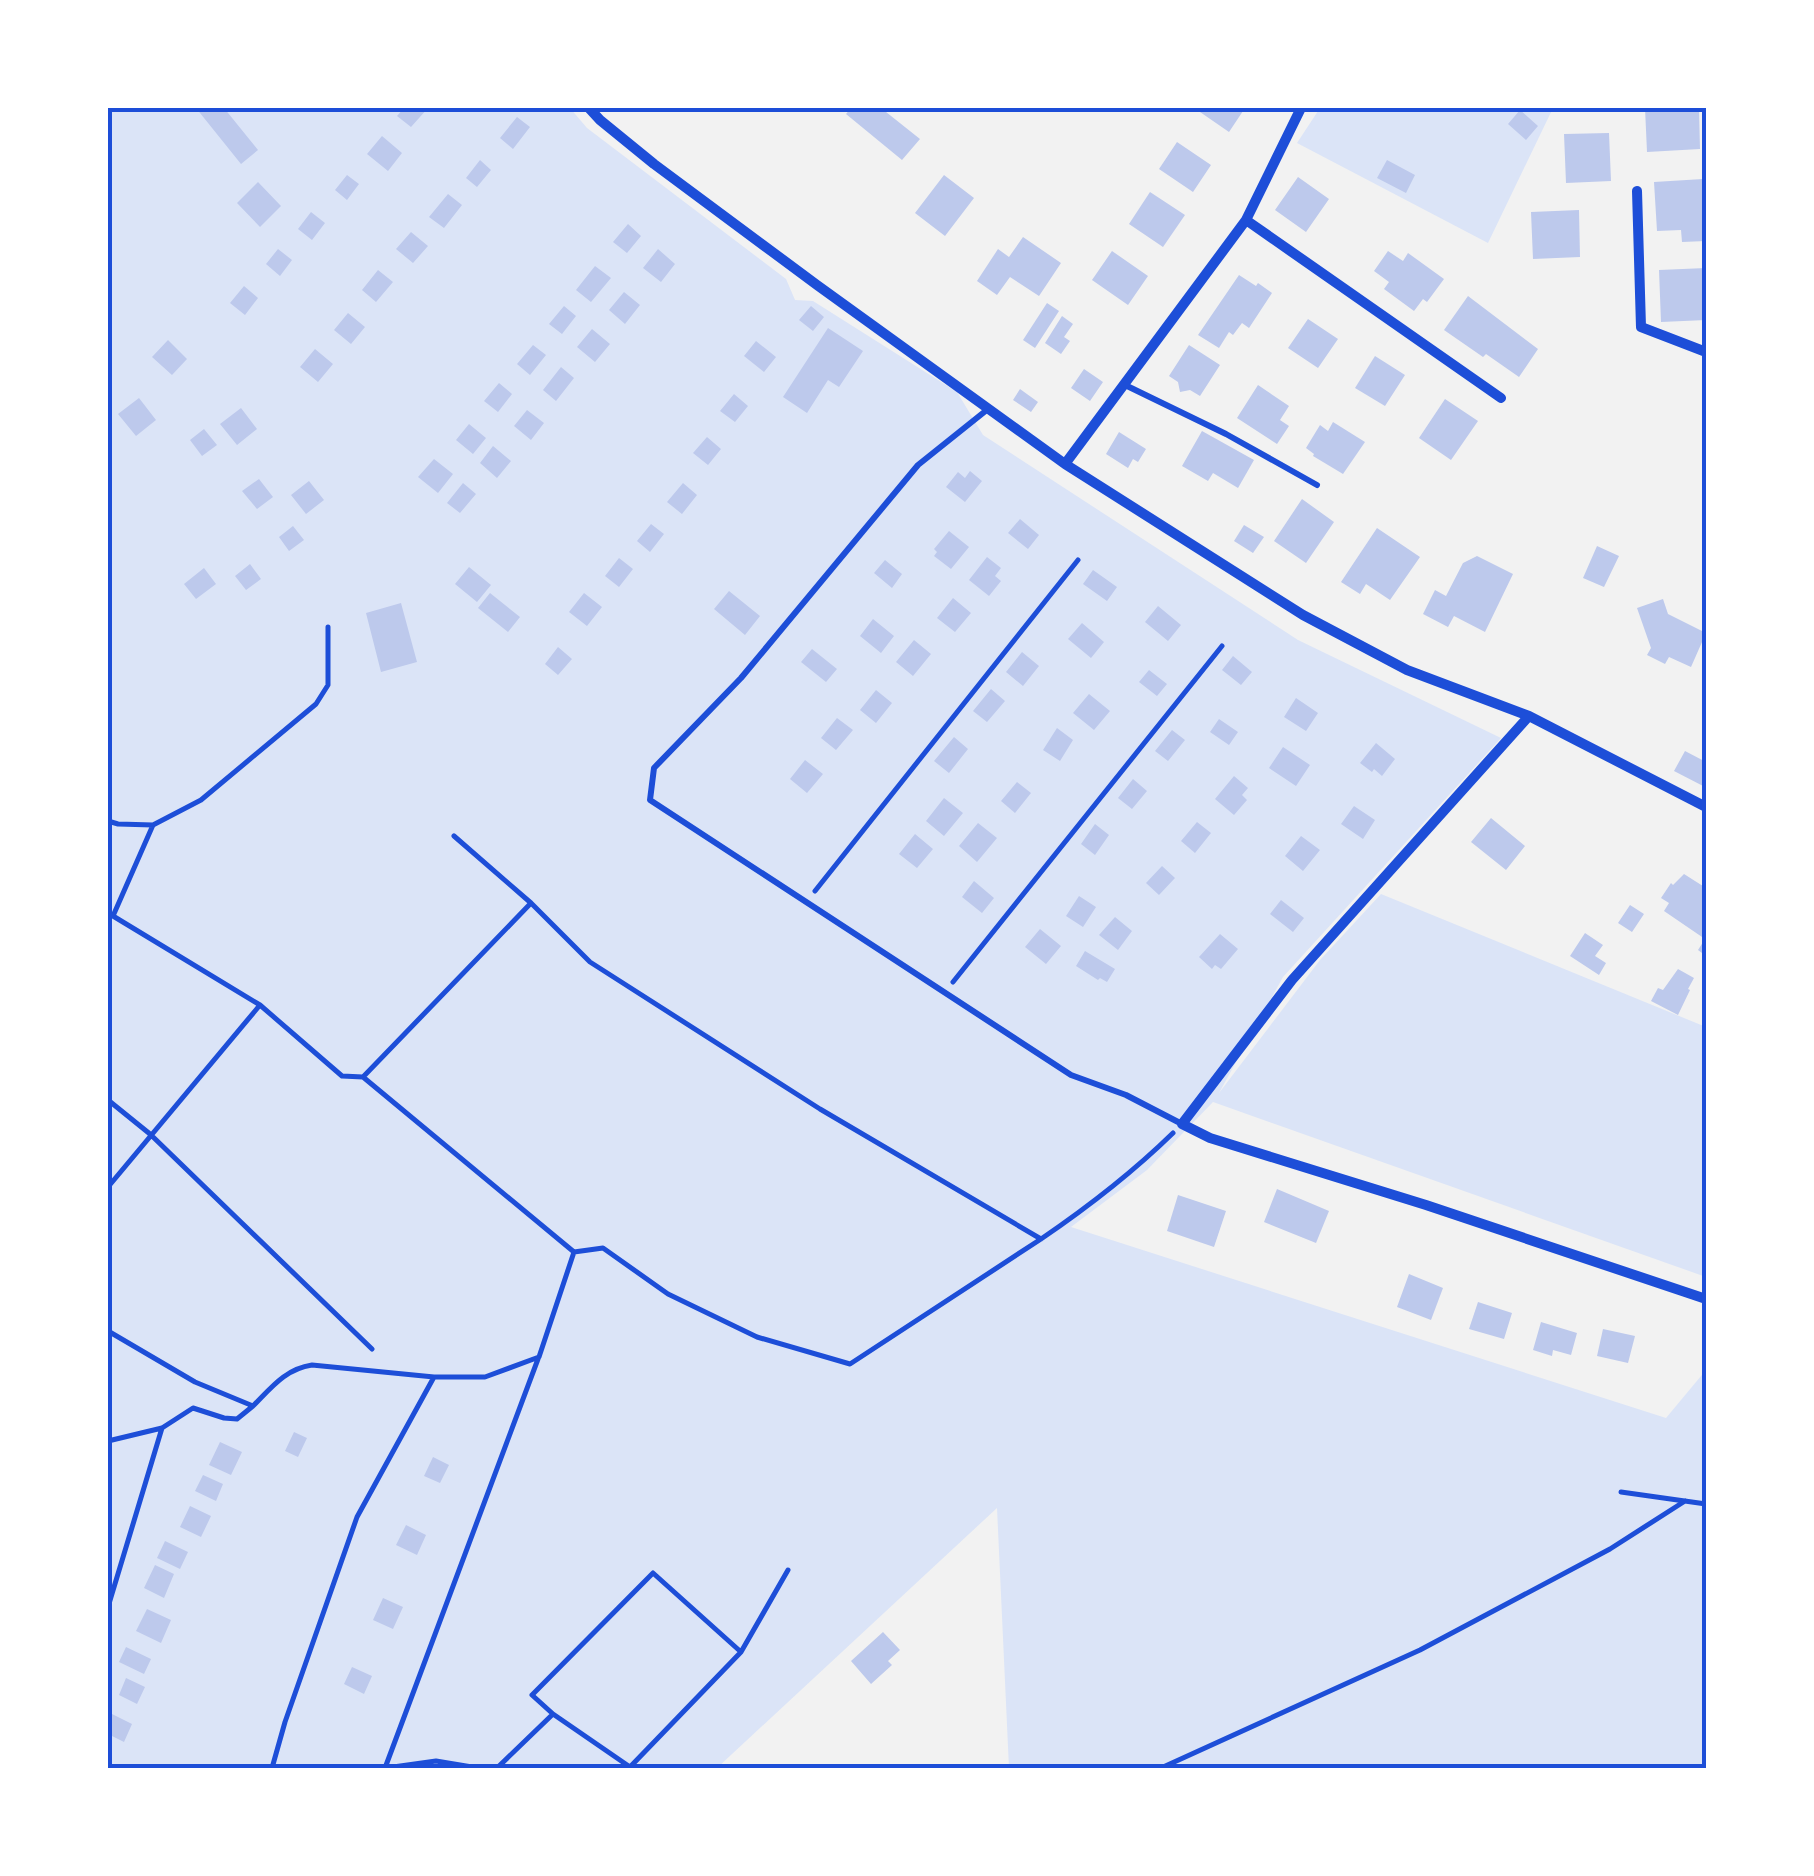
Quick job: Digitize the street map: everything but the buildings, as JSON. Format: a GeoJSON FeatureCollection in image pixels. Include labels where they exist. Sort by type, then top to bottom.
{"type":"FeatureCollection","features":[{"type":"Feature","properties":{"kind":"street"},"geometry":{"type":"LineString","coordinates":[[589,108],[670,176],[1065,464],[1303,615],[1407,670],[1530,716],[1706,807]]}},
{"type":"Feature","properties":{"kind":"street"},"geometry":{"type":"LineString","coordinates":[[1065,464],[1246,220],[1301,108]]}},
{"type":"Feature","properties":{"kind":"street"},"geometry":{"type":"LineString","coordinates":[[1637,192],[1641,327],[1706,352]]}},
{"type":"Feature","properties":{"kind":"street"},"geometry":{"type":"LineString","coordinates":[[1246,220],[1502,398]]}},
{"type":"Feature","properties":{"kind":"street"},"geometry":{"type":"LineString","coordinates":[[1530,716],[1292,980],[1182,1124],[1210,1138],[1706,1299]]}},
{"type":"Feature","properties":{"kind":"lane"},"geometry":{"type":"LineString","coordinates":[[1124,385],[1226,434],[1317,486]]}},
{"type":"Feature","properties":{"kind":"lane"},"geometry":{"type":"LineString","coordinates":[[988,408],[918,466],[741,678],[654,768],[650,800],[1071,1075],[1126,1095],[1182,1124]]}},
{"type":"Feature","properties":{"kind":"path"},"geometry":{"type":"LineString","coordinates":[[807,901],[1078,560]]}},
{"type":"Feature","properties":{"kind":"path"},"geometry":{"type":"LineString","coordinates":[[108,821],[153,825],[201,800],[316,704],[328,685],[328,627]]}},
{"type":"Feature","properties":{"kind":"path"},"geometry":{"type":"LineString","coordinates":[[945,992],[1222,646]]}},
{"type":"Feature","properties":{"kind":"path"},"geometry":{"type":"LineString","coordinates":[[153,825],[113,916],[260,1006],[342,1076],[363,1078],[574,1252],[603,1248],[668,1294],[757,1337],[850,1364],[1110,1190],[1182,1124]]}},
{"type":"Feature","properties":{"kind":"path"},"geometry":{"type":"LineString","coordinates":[[454,836],[531,903],[590,962],[820,1108],[1041,1239]]}},
{"type":"Feature","properties":{"kind":"path"},"geometry":{"type":"LineString","coordinates":[[363,1078],[531,903]]}},
{"type":"Feature","properties":{"kind":"path"},"geometry":{"type":"LineString","coordinates":[[108,1187],[260,1006]]}},
{"type":"Feature","properties":{"kind":"path"},"geometry":{"type":"LineString","coordinates":[[108,1100],[150,1134],[372,1350]]}},
{"type":"Feature","properties":{"kind":"path"},"geometry":{"type":"LineString","coordinates":[[478,1768],[436,1761],[385,1768],[539,1358],[574,1252]]}},
{"type":"Feature","properties":{"kind":"path"},"geometry":{"type":"LineString","coordinates":[[108,1331],[195,1382],[252,1406]]}},
{"type":"Feature","properties":{"kind":"path"},"geometry":{"type":"LineString","coordinates":[[108,1441],[162,1428],[192,1408],[237,1419],[296,1368],[312,1365],[485,1378],[539,1358]]}},
{"type":"Feature","properties":{"kind":"path"},"geometry":{"type":"LineString","coordinates":[[272,1768],[357,1517],[434,1377]]}},
{"type":"Feature","properties":{"kind":"path"},"geometry":{"type":"LineString","coordinates":[[108,1608],[162,1428]]}},
{"type":"Feature","properties":{"kind":"path"},"geometry":{"type":"LineString","coordinates":[[1622,1492],[1706,1504]]}},
{"type":"Feature","properties":{"kind":"path"},"geometry":{"type":"LineString","coordinates":[[1161,1768],[1420,1650],[1610,1549],[1685,1501]]}},
{"type":"Feature","properties":{"kind":"path"},"geometry":{"type":"LineString","coordinates":[[741,1652],[653,1573],[532,1695],[630,1767],[741,1652],[788,1570]]}},
{"type":"Feature","properties":{"kind":"path"},"geometry":{"type":"LineString","coordinates":[[497,1768],[553,1714]]}},
{"type":"Feature","properties":{"kind":"shaded area"},"geometry":{"type":"Polygon","coordinates":[[[108,108],[570,108],[587,128],[786,279],[795,300],[813,301],[957,392],[983,435],[1298,640],[1501,738],[1283,977],[1219,1093],[1320,960],[1381,894],[1706,1027],[1706,1277],[1213,1102],[1147,1170],[1071,1227],[1666,1418],[1706,1370],[1706,1768],[1009,1768],[997,1508],[717,1768],[108,1768],[108,108]]]}},
{"type":"Feature","properties":{"kind":"shaded area"},"geometry":{"type":"Polygon","coordinates":[[[1320,108],[1553,108],[1488,243],[1297,143],[1320,108]]]}}]}
